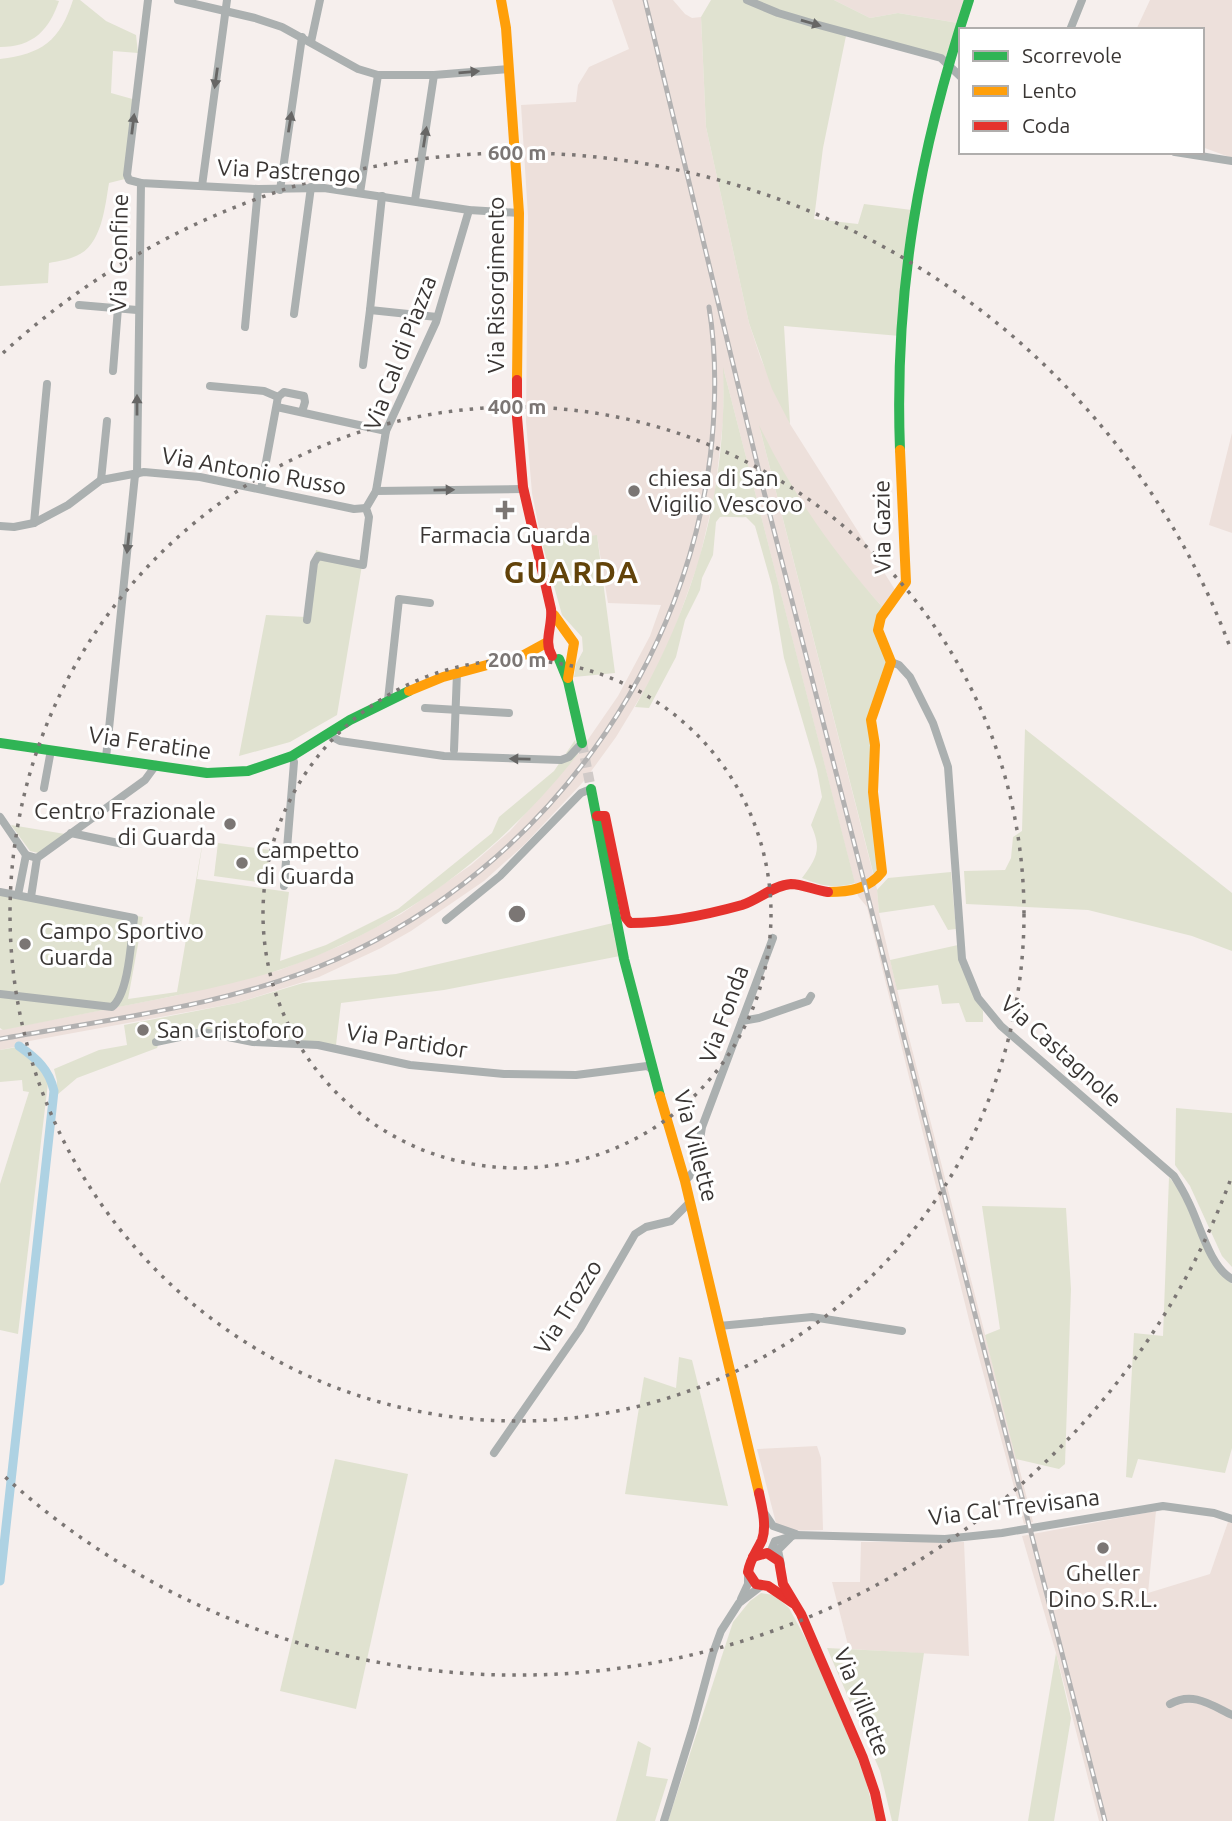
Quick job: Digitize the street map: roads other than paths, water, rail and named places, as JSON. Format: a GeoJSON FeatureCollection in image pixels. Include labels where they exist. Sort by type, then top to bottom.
{"type":"FeatureCollection","features":[{"type":"Feature","properties":{"kind":"street","name":"Via Confine"},"geometry":{"type":"LineString","coordinates":[[106,758],[136,474],[141,183],[130,180],[127,175],[148,0]]}},
{"type":"Feature","properties":{"kind":"street"},"geometry":{"type":"LineString","coordinates":[[178,0],[264,21],[302,37],[358,69],[378,75],[434,75],[509,69]]}},
{"type":"Feature","properties":{"kind":"street"},"geometry":{"type":"LineString","coordinates":[[202,186],[228,0]]}},
{"type":"Feature","properties":{"kind":"street"},"geometry":{"type":"LineString","coordinates":[[311,42],[320,0]]}},
{"type":"Feature","properties":{"kind":"street","name":"Via Risorgimento"},"geometry":{"type":"LineString","coordinates":[[500,0],[509,69],[519,212],[517,417],[523,489],[551,609],[548,652],[556,658],[568,681],[582,743]]}},
{"type":"Feature","properties":{"kind":"street"},"geometry":{"type":"LineString","coordinates":[[747,0],[778,13],[941,58],[959,75]]}},
{"type":"Feature","properties":{"kind":"street","name":"Via Gazie"},"geometry":{"type":"LineString","coordinates":[[959,28],[969,0]]}},
{"type":"Feature","properties":{"kind":"street"},"geometry":{"type":"LineString","coordinates":[[1071,28],[1082,0]]}},
{"type":"Feature","properties":{"kind":"street","name":"Via Gazie"},"geometry":{"type":"LineString","coordinates":[[891,662],[878,631],[879,622],[904,590],[906,582],[899,406],[902,306],[923,156],[959,29]]}},
{"type":"Feature","properties":{"kind":"street"},"geometry":{"type":"LineString","coordinates":[[280,190],[302,37]]}},
{"type":"Feature","properties":{"kind":"street"},"geometry":{"type":"LineString","coordinates":[[360,193],[378,75]]}},
{"type":"Feature","properties":{"kind":"street"},"geometry":{"type":"LineString","coordinates":[[415,200],[434,75]]}},
{"type":"Feature","properties":{"kind":"street"},"geometry":{"type":"LineString","coordinates":[[1186,154],[1232,162]]}},
{"type":"Feature","properties":{"kind":"street","name":"Via Pastrengo"},"geometry":{"type":"LineString","coordinates":[[141,183],[258,190],[311,187],[415,200],[469,210],[519,212]]}},
{"type":"Feature","properties":{"kind":"street"},"geometry":{"type":"LineString","coordinates":[[294,314],[311,187]]}},
{"type":"Feature","properties":{"kind":"street"},"geometry":{"type":"LineString","coordinates":[[245,327],[258,190]]}},
{"type":"Feature","properties":{"kind":"street"},"geometry":{"type":"LineString","coordinates":[[363,365],[382,196]]}},
{"type":"Feature","properties":{"kind":"street","name":"Via Cal di Piazza"},"geometry":{"type":"LineString","coordinates":[[366,508],[376,491],[386,432],[438,317],[469,210]]}},
{"type":"Feature","properties":{"kind":"street"},"geometry":{"type":"LineString","coordinates":[[79,305],[138,310]]}},
{"type":"Feature","properties":{"kind":"street"},"geometry":{"type":"LineString","coordinates":[[113,371],[118,308]]}},
{"type":"Feature","properties":{"kind":"street"},"geometry":{"type":"LineString","coordinates":[[370,310],[438,317]]}},
{"type":"Feature","properties":{"kind":"street"},"geometry":{"type":"LineString","coordinates":[[34,523],[47,384]]}},
{"type":"Feature","properties":{"kind":"street"},"geometry":{"type":"LineString","coordinates":[[210,386],[264,391],[278,397]]}},
{"type":"Feature","properties":{"kind":"street"},"geometry":{"type":"LineString","coordinates":[[261,489],[278,397],[284,392],[304,396],[302,412]]}},
{"type":"Feature","properties":{"kind":"street"},"geometry":{"type":"LineString","coordinates":[[277,407],[386,432]]}},
{"type":"Feature","properties":{"kind":"street"},"geometry":{"type":"LineString","coordinates":[[0,527],[34,523],[68,505],[101,480],[107,421]]}},
{"type":"Feature","properties":{"kind":"street","name":"Via Antonio Russo"},"geometry":{"type":"LineString","coordinates":[[101,480],[150,471],[261,489],[354,509],[366,508]]}},
{"type":"Feature","properties":{"kind":"street"},"geometry":{"type":"LineString","coordinates":[[376,491],[523,489]]}},
{"type":"Feature","properties":{"kind":"street"},"geometry":{"type":"LineString","coordinates":[[307,620],[314,563],[318,556],[363,565],[369,517],[366,508]]}},
{"type":"Feature","properties":{"kind":"street"},"geometry":{"type":"LineString","coordinates":[[388,700],[399,598],[430,603]]}},
{"type":"Feature","properties":{"kind":"street","name":"Via Risorgimento"},"geometry":{"type":"LineString","coordinates":[[551,609],[574,643],[568,681]]}},
{"type":"Feature","properties":{"kind":"street"},"geometry":{"type":"LineString","coordinates":[[548,640],[557,631],[568,633]]}},
{"type":"Feature","properties":{"kind":"street","name":"Via Feratine"},"geometry":{"type":"LineString","coordinates":[[0,743],[229,774],[267,766],[292,756],[388,700],[457,673],[524,654],[548,640]]}},
{"type":"Feature","properties":{"kind":"street"},"geometry":{"type":"LineString","coordinates":[[556,658],[567,657],[572,652]]}},
{"type":"Feature","properties":{"kind":"street","name":"Via Feratine"},"geometry":{"type":"LineString","coordinates":[[524,654],[556,658]]}},
{"type":"Feature","properties":{"kind":"street"},"geometry":{"type":"LineString","coordinates":[[597,816],[605,816],[626,918],[630,923],[650,922],[735,906],[752,901],[776,888],[793,884],[831,892],[873,883],[882,872],[873,792],[875,745],[871,720],[891,662]]}},
{"type":"Feature","properties":{"kind":"street","name":"Via Castagnole"},"geometry":{"type":"LineString","coordinates":[[891,662],[899,665],[910,677],[933,723],[948,767],[962,959],[968,977],[989,1013],[1001,1027],[1174,1176],[1188,1201],[1208,1249],[1225,1275],[1232,1279]]}},
{"type":"Feature","properties":{"kind":"street"},"geometry":{"type":"LineString","coordinates":[[454,750],[457,673]]}},
{"type":"Feature","properties":{"kind":"street"},"geometry":{"type":"LineString","coordinates":[[425,708],[509,713]]}},
{"type":"Feature","properties":{"kind":"street"},"geometry":{"type":"LineString","coordinates":[[327,734],[334,739],[352,743],[422,754],[466,757],[561,760],[574,753],[582,743]]}},
{"type":"Feature","properties":{"kind":"street"},"geometry":{"type":"LineString","coordinates":[[44,788],[51,750]]}},
{"type":"Feature","properties":{"kind":"street"},"geometry":{"type":"LineString","coordinates":[[284,886],[294,762],[292,756]]}},
{"type":"Feature","properties":{"kind":"street"},"geometry":{"type":"LineString","coordinates":[[31,897],[37,858],[145,780],[156,765]]}},
{"type":"Feature","properties":{"kind":"street"},"geometry":{"type":"LineString","coordinates":[[446,920],[500,876],[581,793],[591,789]]}},
{"type":"Feature","properties":{"kind":"street","name":"Via Villette"},"geometry":{"type":"LineString","coordinates":[[591,789],[624,959],[685,1181],[769,1528],[768,1553],[776,1557],[783,1584],[801,1614],[863,1758],[881,1821]]}},
{"type":"Feature","properties":{"kind":"street"},"geometry":{"type":"LineString","coordinates":[[1,819],[26,855],[37,858]]}},
{"type":"Feature","properties":{"kind":"street"},"geometry":{"type":"LineString","coordinates":[[71,833],[124,845]]}},
{"type":"Feature","properties":{"kind":"street"},"geometry":{"type":"LineString","coordinates":[[18,895],[26,855]]}},
{"type":"Feature","properties":{"kind":"street"},"geometry":{"type":"LineString","coordinates":[[0,892],[134,918],[124,987],[120,999],[112,1007],[0,994]]}},
{"type":"Feature","properties":{"kind":"street","name":"Via Fonda"},"geometry":{"type":"LineString","coordinates":[[685,1181],[695,1170],[702,1127],[773,937]]}},
{"type":"Feature","properties":{"kind":"street"},"geometry":{"type":"LineString","coordinates":[[742,1021],[796,1006],[808,1001],[811,996]]}},
{"type":"Feature","properties":{"kind":"street","name":"Via Partidor"},"geometry":{"type":"LineString","coordinates":[[156,1042],[203,1032],[253,1042],[318,1045],[410,1065],[504,1074],[576,1075],[647,1066],[653,1070]]}},
{"type":"Feature","properties":{"kind":"street","name":"Via Trozzo"},"geometry":{"type":"LineString","coordinates":[[494,1453],[580,1329],[635,1234],[646,1227],[671,1222],[690,1202]]}},
{"type":"Feature","properties":{"kind":"street"},"geometry":{"type":"LineString","coordinates":[[719,1326],[812,1317],[902,1331]]}},
{"type":"Feature","properties":{"kind":"street","name":"Via Cal Trevisana"},"geometry":{"type":"LineString","coordinates":[[763,1512],[773,1526],[798,1535],[944,1539],[1002,1533],[1164,1506],[1214,1513],[1232,1519]]}},
{"type":"Feature","properties":{"kind":"street","name":"Via Villette"},"geometry":{"type":"LineString","coordinates":[[763,1512],[763,1536],[750,1561],[748,1572],[752,1581],[793,1603]]}},
{"type":"Feature","properties":{"kind":"street"},"geometry":{"type":"LineString","coordinates":[[753,1557],[768,1553],[775,1541],[798,1535]]}},
{"type":"Feature","properties":{"kind":"street"},"geometry":{"type":"LineString","coordinates":[[739,1603],[777,1581],[781,1569],[779,1548],[798,1535]]}},
{"type":"Feature","properties":{"kind":"street"},"geometry":{"type":"LineString","coordinates":[[664,1821],[713,1653],[728,1616],[739,1603],[748,1584],[748,1572]]}},
{"type":"Feature","properties":{"kind":"street"},"geometry":{"type":"LineString","coordinates":[[1170,1704],[1180,1699],[1193,1698],[1232,1715]]}},
{"type":"Feature","properties":{"kind":"waterway"},"geometry":{"type":"LineString","coordinates":[[0,1581],[54,1091],[41,1065],[19,1046]]}},
{"type":"Feature","properties":{"kind":"tunnel"},"geometry":{"type":"LineString","coordinates":[[582,743],[591,789]]}},
{"type":"Feature","properties":{"kind":"railway"},"geometry":{"type":"LineString","coordinates":[[645,0],[762,484],[1105,1821]]}},
{"type":"Feature","properties":{"kind":"railway"},"geometry":{"type":"LineString","coordinates":[[0,1039],[214,999],[297,975],[337,959],[411,920],[480,871],[541,814],[594,749],[638,679],[674,603],[698,523],[712,440],[715,373],[709,307]]}},
{"type":"Feature","properties":{"kind":"place","name":"chiesa di San Vigilio Vescovo"},"geometry":{"type":"Point","coordinates":[634,491]}},
{"type":"Feature","properties":{"kind":"place","name":"Farmacia Guarda"},"geometry":{"type":"Point","coordinates":[505,510]}},
{"type":"Feature","properties":{"kind":"place","name":"Centro Frazionale di Guarda"},"geometry":{"type":"Point","coordinates":[230,824]}},
{"type":"Feature","properties":{"kind":"place","name":"Campetto di Guarda"},"geometry":{"type":"Point","coordinates":[242,863]}},
{"type":"Feature","properties":{"kind":"place","name":"Campo Sportivo Guarda"},"geometry":{"type":"Point","coordinates":[25,944]}},
{"type":"Feature","properties":{"kind":"place","name":"San Cristoforo"},"geometry":{"type":"Point","coordinates":[143,1030]}},
{"type":"Feature","properties":{"kind":"place","name":"Gheller Dino S.R.L."},"geometry":{"type":"Point","coordinates":[1103,1548]}},
{"type":"Feature","properties":{"kind":"district","name":"GUARDA"},"geometry":{"type":"Point","coordinates":[572,573]}}]}
